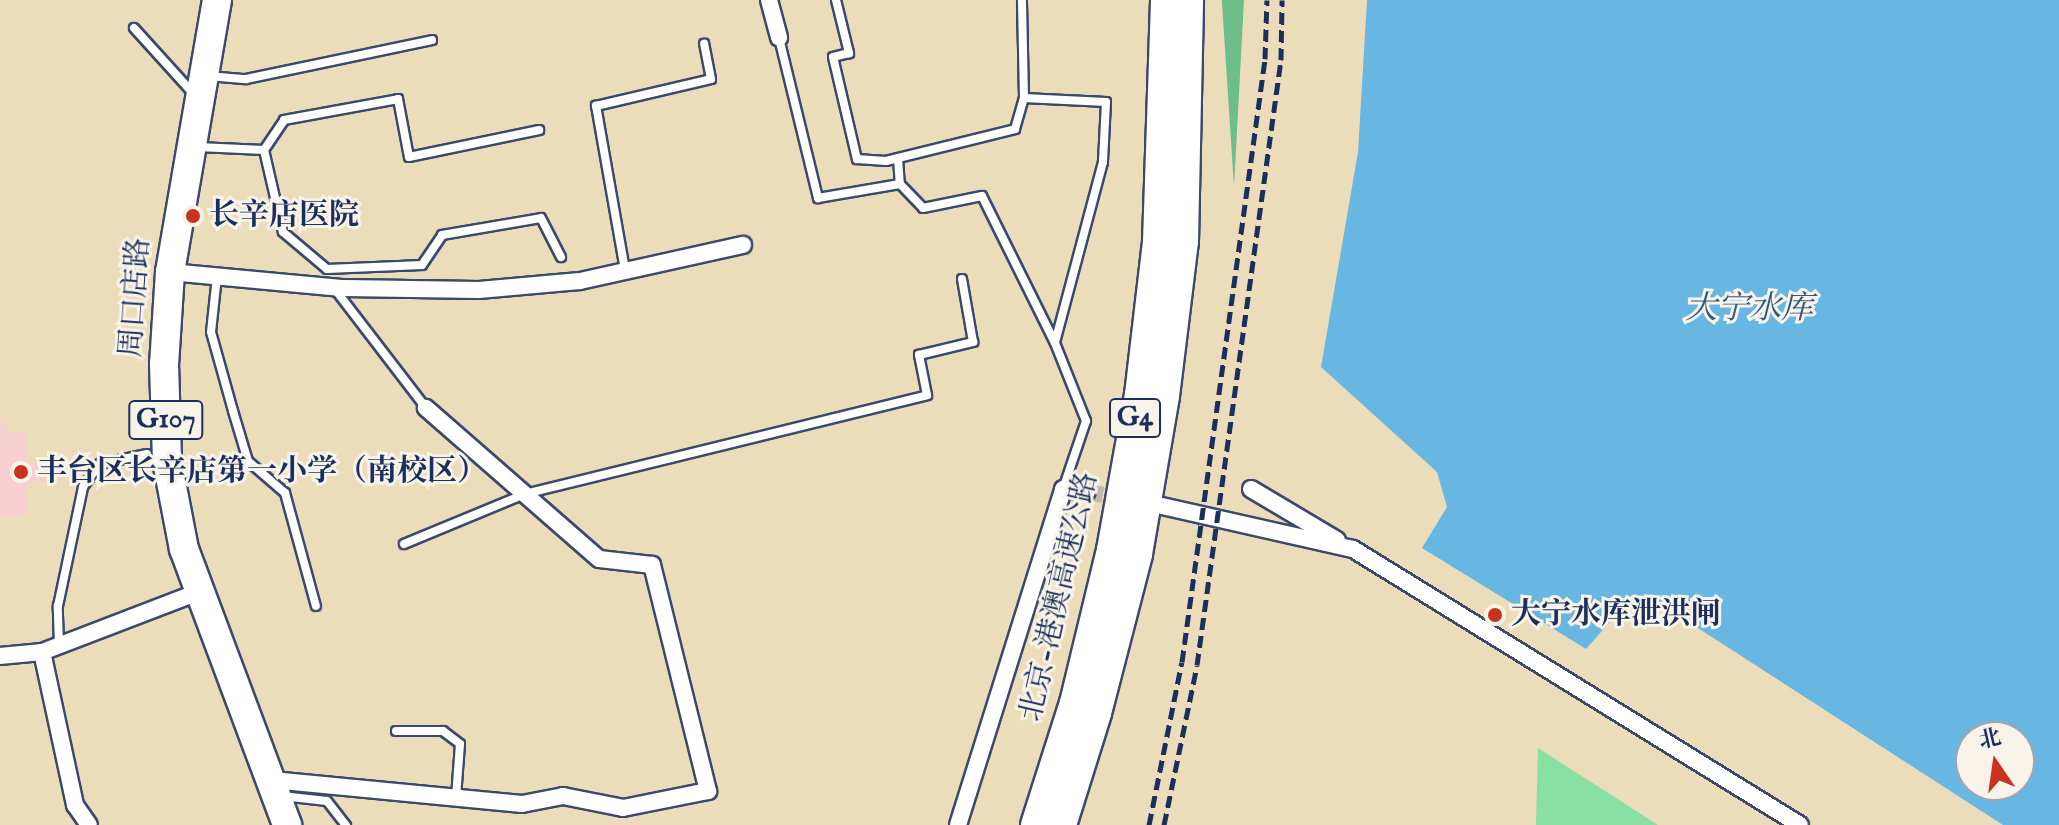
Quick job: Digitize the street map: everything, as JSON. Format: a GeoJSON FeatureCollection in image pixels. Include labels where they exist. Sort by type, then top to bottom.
{"type":"FeatureCollection","features":[{"type":"Feature","properties":{"kind":"highway","name":"周口店路"},"geometry":{"type":"LineString","coordinates":[[217,0],[189,147],[170,272],[164,364],[167,461],[184,549],[287,825]]}},
{"type":"Feature","properties":{"kind":"highway","name":"北京-港澳高速公路"},"geometry":{"type":"LineString","coordinates":[[1035,825],[1074,703],[1104,581],[1139,395],[1157,242],[1165,0]]}},
{"type":"Feature","properties":{"kind":"highway","name":"北京-港澳高速公路"},"geometry":{"type":"LineString","coordinates":[[1062,825],[1097,713],[1138,554],[1165,396],[1184,242],[1189,0]]}},
{"type":"Feature","properties":{"kind":"street"},"geometry":{"type":"LineString","coordinates":[[769,0],[779,38]]}},
{"type":"Feature","properties":{"kind":"street"},"geometry":{"type":"LineString","coordinates":[[170,272],[334,287],[479,290],[580,281],[743,245]]}},
{"type":"Feature","properties":{"kind":"street"},"geometry":{"type":"LineString","coordinates":[[274,788],[522,804],[563,796],[623,808],[708,791],[652,565],[599,559],[426,408]]}},
{"type":"Feature","properties":{"kind":"street"},"geometry":{"type":"LineString","coordinates":[[958,825],[1063,489],[1087,492]]}},
{"type":"Feature","properties":{"kind":"street"},"geometry":{"type":"LineString","coordinates":[[1251,489],[1398,574],[1800,825]]}},
{"type":"Feature","properties":{"kind":"street"},"geometry":{"type":"LineString","coordinates":[[1162,506],[1353,549]]}},
{"type":"Feature","properties":{"kind":"street"},"geometry":{"type":"LineString","coordinates":[[0,656],[42,652],[201,591]]}},
{"type":"Feature","properties":{"kind":"street"},"geometry":{"type":"LineString","coordinates":[[42,652],[75,805],[89,825]]}},
{"type":"Feature","properties":{"kind":"lane"},"geometry":{"type":"LineString","coordinates":[[836,0],[849,53],[833,57],[857,159],[898,158],[1015,129],[1024,98],[1022,0]]}},
{"type":"Feature","properties":{"kind":"lane"},"geometry":{"type":"LineString","coordinates":[[134,28],[200,87],[432,40]]}},
{"type":"Feature","properties":{"kind":"lane"},"geometry":{"type":"LineString","coordinates":[[779,38],[818,198],[900,184]]}},
{"type":"Feature","properties":{"kind":"lane"},"geometry":{"type":"LineString","coordinates":[[625,271],[596,106],[711,79],[704,44]]}},
{"type":"Feature","properties":{"kind":"lane"},"geometry":{"type":"LineString","coordinates":[[1024,98],[1106,102],[1103,162],[1055,343]]}},
{"type":"Feature","properties":{"kind":"lane"},"geometry":{"type":"LineString","coordinates":[[539,130],[409,157],[398,99],[284,120],[264,150],[283,232],[327,269],[422,265],[442,235],[541,218],[561,257]]}},
{"type":"Feature","properties":{"kind":"lane"},"geometry":{"type":"LineString","coordinates":[[189,147],[264,150]]}},
{"type":"Feature","properties":{"kind":"lane"},"geometry":{"type":"LineString","coordinates":[[898,158],[900,184],[923,208],[982,196],[1055,343],[1086,421],[1063,489]]}},
{"type":"Feature","properties":{"kind":"lane"},"geometry":{"type":"LineString","coordinates":[[217,276],[211,332],[233,411],[248,461],[285,493],[316,606]]}},
{"type":"Feature","properties":{"kind":"lane"},"geometry":{"type":"LineString","coordinates":[[404,544],[525,494],[927,395],[919,355],[973,342],[962,279]]}},
{"type":"Feature","properties":{"kind":"lane"},"geometry":{"type":"LineString","coordinates":[[334,287],[426,408]]}},
{"type":"Feature","properties":{"kind":"lane"},"geometry":{"type":"LineString","coordinates":[[59,645],[58,606],[83,487],[100,464],[147,454]]}},
{"type":"Feature","properties":{"kind":"lane"},"geometry":{"type":"LineString","coordinates":[[396,731],[443,731],[460,744],[456,798]]}},
{"type":"Feature","properties":{"kind":"lane"},"geometry":{"type":"LineString","coordinates":[[274,788],[327,801],[346,825]]}},
{"type":"Feature","properties":{"kind":"shaded area","name":"丰台区长辛店第一小学（南校区）"},"geometry":{"type":"Polygon","coordinates":[[[0,418],[6,418],[7,433],[25,432],[27,463],[42,462],[43,482],[26,483],[27,515],[0,516],[0,418]]]}},
{"type":"Feature","properties":{"kind":"green space"},"geometry":{"type":"Polygon","coordinates":[[[1222,0],[1244,0],[1234,187],[1222,3],[1222,0]]]}},
{"type":"Feature","properties":{"kind":"green space"},"geometry":{"type":"Polygon","coordinates":[[[1538,748],[1658,825],[1536,825],[1538,748]]]}},
{"type":"Feature","properties":{"kind":"water","name":"大宁水库"},"geometry":{"type":"Polygon","coordinates":[[[1367,0],[2059,0],[2059,825],[2003,825],[1966,801],[2035,801],[2035,721],[1955,721],[1955,794],[1670,610],[1647,603],[1624,606],[1586,649],[1422,548],[1447,507],[1437,472],[1321,367],[1358,152],[1367,0]]]}},
{"type":"Feature","properties":{"kind":"tunnel"},"geometry":{"type":"LineString","coordinates":[[1087,492],[1125,499]]}},
{"type":"Feature","properties":{"kind":"railway"},"geometry":{"type":"LineString","coordinates":[[1149,825],[1182,662],[1265,59],[1267,0]]}},
{"type":"Feature","properties":{"kind":"railway"},"geometry":{"type":"LineString","coordinates":[[1164,825],[1197,665],[1281,60],[1282,0]]}},
{"type":"Feature","properties":{"kind":"place","name":"长辛店医院"},"geometry":{"type":"Point","coordinates":[193,216]}},
{"type":"Feature","properties":{"kind":"place","name":"丰台区长辛店第一小学（南校区）"},"geometry":{"type":"Point","coordinates":[21,472]}},
{"type":"Feature","properties":{"kind":"place","name":"大宁水库泄洪闸"},"geometry":{"type":"Point","coordinates":[1495,615]}}]}
